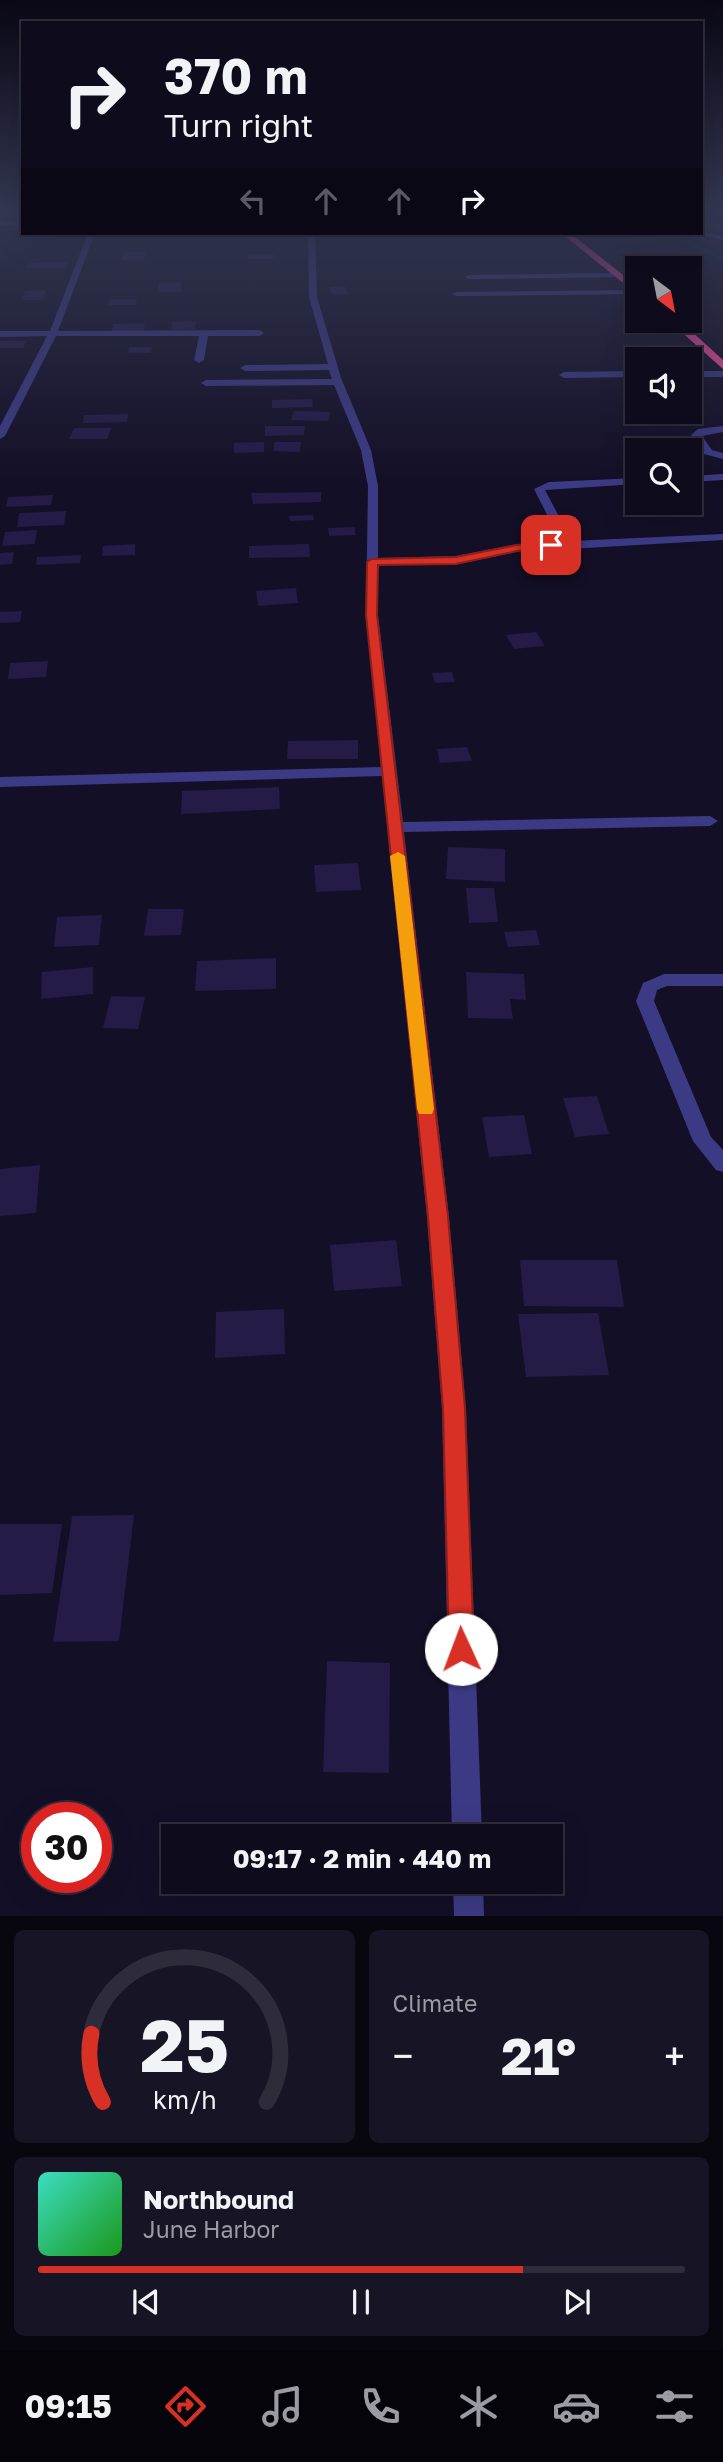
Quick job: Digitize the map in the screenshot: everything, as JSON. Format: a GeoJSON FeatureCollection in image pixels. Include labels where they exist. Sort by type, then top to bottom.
{"type":"FeatureCollection","features":[{"type":"Feature","properties":{"kind":"highway"},"geometry":{"type":"LineString","coordinates":[[687,333],[723,366]]}},
{"type":"Feature","properties":{"kind":"street"},"geometry":{"type":"LineString","coordinates":[[0,436],[53,334],[65,302]]}},
{"type":"Feature","properties":{"kind":"street"},"geometry":{"type":"LineString","coordinates":[[315,302],[336,375],[366,450],[373,486],[372,615],[438,1217],[454,1409],[467,1824]]}},
{"type":"Feature","properties":{"kind":"street"},"geometry":{"type":"LineString","coordinates":[[199,360],[204,333]]}},
{"type":"Feature","properties":{"kind":"street"},"geometry":{"type":"LineString","coordinates":[[0,334],[260,333]]}},
{"type":"Feature","properties":{"kind":"street"},"geometry":{"type":"LineString","coordinates":[[245,368],[336,375]]}},
{"type":"Feature","properties":{"kind":"street"},"geometry":{"type":"LineString","coordinates":[[702,374],[723,373]]}},
{"type":"Feature","properties":{"kind":"street"},"geometry":{"type":"LineString","coordinates":[[564,375],[625,374]]}},
{"type":"Feature","properties":{"kind":"street"},"geometry":{"type":"LineString","coordinates":[[206,383],[336,375]]}},
{"type":"Feature","properties":{"kind":"street"},"geometry":{"type":"LineString","coordinates":[[723,429],[702,431],[696,435],[708,452],[723,456]]}},
{"type":"Feature","properties":{"kind":"street"},"geometry":{"type":"LineString","coordinates":[[702,478],[723,477]]}},
{"type":"Feature","properties":{"kind":"street"},"geometry":{"type":"LineString","coordinates":[[568,545],[539,489],[549,485],[625,482]]}},
{"type":"Feature","properties":{"kind":"street"},"geometry":{"type":"LineString","coordinates":[[372,562],[456,560],[526,547],[723,537]]}},
{"type":"Feature","properties":{"kind":"street"},"geometry":{"type":"LineString","coordinates":[[0,782],[388,771]]}},
{"type":"Feature","properties":{"kind":"street"},"geometry":{"type":"LineString","coordinates":[[395,827],[710,821]]}},
{"type":"Feature","properties":{"kind":"street"},"geometry":{"type":"LineString","coordinates":[[723,980],[664,981],[649,988],[645,1001],[703,1141],[723,1164]]}},
{"type":"Feature","properties":{"kind":"street"},"geometry":{"type":"LineString","coordinates":[[469,1894],[470,1916]]}},
{"type":"Feature","properties":{"kind":"building"},"geometry":{"type":"Polygon","coordinates":[[[109,302],[136,302],[136,305],[108,305],[109,302]]]}},
{"type":"Feature","properties":{"kind":"building"},"geometry":{"type":"Polygon","coordinates":[[[196,321],[195,329],[171,330],[172,322],[196,321]]]}},
{"type":"Feature","properties":{"kind":"building"},"geometry":{"type":"Polygon","coordinates":[[[145,323],[144,331],[112,332],[113,324],[145,323]]]}},
{"type":"Feature","properties":{"kind":"building"},"geometry":{"type":"Polygon","coordinates":[[[0,341],[26,341],[23,348],[0,348],[0,341]]]}},
{"type":"Feature","properties":{"kind":"building"},"geometry":{"type":"Polygon","coordinates":[[[129,347],[152,347],[151,353],[128,353],[129,347]]]}},
{"type":"Feature","properties":{"kind":"building"},"geometry":{"type":"Polygon","coordinates":[[[312,399],[313,407],[272,408],[272,400],[312,399]]]}},
{"type":"Feature","properties":{"kind":"building"},"geometry":{"type":"Polygon","coordinates":[[[294,411],[330,412],[328,421],[291,420],[294,411]]]}},
{"type":"Feature","properties":{"kind":"building"},"geometry":{"type":"Polygon","coordinates":[[[128,414],[127,422],[83,423],[84,415],[128,414]]]}},
{"type":"Feature","properties":{"kind":"building"},"geometry":{"type":"Polygon","coordinates":[[[265,426],[305,426],[304,435],[265,436],[265,426]]]}},
{"type":"Feature","properties":{"kind":"building"},"geometry":{"type":"Polygon","coordinates":[[[74,428],[111,428],[107,439],[69,439],[74,428]]]}},
{"type":"Feature","properties":{"kind":"building"},"geometry":{"type":"Polygon","coordinates":[[[264,442],[264,452],[234,453],[234,443],[264,442]]]}},
{"type":"Feature","properties":{"kind":"building"},"geometry":{"type":"Polygon","coordinates":[[[275,442],[301,442],[300,452],[273,451],[275,442]]]}},
{"type":"Feature","properties":{"kind":"building"},"geometry":{"type":"Polygon","coordinates":[[[321,492],[321,502],[253,504],[251,493],[321,492]]]}},
{"type":"Feature","properties":{"kind":"building"},"geometry":{"type":"Polygon","coordinates":[[[53,495],[51,505],[6,507],[8,497],[53,495]]]}},
{"type":"Feature","properties":{"kind":"building"},"geometry":{"type":"Polygon","coordinates":[[[66,511],[64,525],[17,527],[19,513],[66,511]]]}},
{"type":"Feature","properties":{"kind":"building"},"geometry":{"type":"Polygon","coordinates":[[[313,515],[314,520],[290,521],[289,516],[313,515]]]}},
{"type":"Feature","properties":{"kind":"building"},"geometry":{"type":"Polygon","coordinates":[[[355,527],[355,535],[329,536],[328,528],[355,527]]]}},
{"type":"Feature","properties":{"kind":"building"},"geometry":{"type":"Polygon","coordinates":[[[37,530],[35,544],[2,546],[5,532],[37,530]]]}},
{"type":"Feature","properties":{"kind":"building"},"geometry":{"type":"Polygon","coordinates":[[[135,544],[135,555],[102,556],[103,546],[135,544]]]}},
{"type":"Feature","properties":{"kind":"building"},"geometry":{"type":"Polygon","coordinates":[[[309,544],[310,557],[249,558],[249,546],[309,544]]]}},
{"type":"Feature","properties":{"kind":"building"},"geometry":{"type":"Polygon","coordinates":[[[14,552],[12,564],[0,565],[0,553],[14,552]]]}},
{"type":"Feature","properties":{"kind":"building"},"geometry":{"type":"Polygon","coordinates":[[[81,555],[80,563],[36,565],[37,557],[81,555]]]}},
{"type":"Feature","properties":{"kind":"building"},"geometry":{"type":"Polygon","coordinates":[[[296,588],[298,603],[258,606],[256,591],[296,588]]]}},
{"type":"Feature","properties":{"kind":"building"},"geometry":{"type":"Polygon","coordinates":[[[22,611],[20,622],[0,623],[0,612],[22,611]]]}},
{"type":"Feature","properties":{"kind":"building"},"geometry":{"type":"Polygon","coordinates":[[[536,632],[545,646],[514,649],[506,635],[536,632]]]}},
{"type":"Feature","properties":{"kind":"building"},"geometry":{"type":"Polygon","coordinates":[[[48,661],[46,677],[8,679],[10,663],[48,661]]]}},
{"type":"Feature","properties":{"kind":"building"},"geometry":{"type":"Polygon","coordinates":[[[452,672],[455,682],[435,683],[432,673],[452,672]]]}},
{"type":"Feature","properties":{"kind":"building"},"geometry":{"type":"Polygon","coordinates":[[[358,740],[358,759],[287,759],[288,741],[358,740]]]}},
{"type":"Feature","properties":{"kind":"building"},"geometry":{"type":"Polygon","coordinates":[[[467,747],[472,761],[440,763],[437,749],[467,747]]]}},
{"type":"Feature","properties":{"kind":"building"},"geometry":{"type":"Polygon","coordinates":[[[279,787],[280,809],[181,814],[182,791],[279,787]]]}},
{"type":"Feature","properties":{"kind":"building"},"geometry":{"type":"Polygon","coordinates":[[[448,847],[505,849],[505,882],[446,879],[448,847]]]}},
{"type":"Feature","properties":{"kind":"building"},"geometry":{"type":"Polygon","coordinates":[[[358,863],[361,890],[316,892],[314,865],[358,863]]]}},
{"type":"Feature","properties":{"kind":"building"},"geometry":{"type":"Polygon","coordinates":[[[466,888],[494,888],[498,922],[469,923],[466,888]]]}},
{"type":"Feature","properties":{"kind":"building"},"geometry":{"type":"Polygon","coordinates":[[[148,909],[184,909],[181,935],[144,936],[148,909]]]}},
{"type":"Feature","properties":{"kind":"building"},"geometry":{"type":"Polygon","coordinates":[[[102,915],[99,945],[54,947],[57,917],[102,915]]]}},
{"type":"Feature","properties":{"kind":"building"},"geometry":{"type":"Polygon","coordinates":[[[536,930],[540,945],[508,947],[504,932],[536,930]]]}},
{"type":"Feature","properties":{"kind":"building"},"geometry":{"type":"Polygon","coordinates":[[[276,958],[276,989],[195,991],[197,961],[276,958]]]}},
{"type":"Feature","properties":{"kind":"building"},"geometry":{"type":"Polygon","coordinates":[[[93,967],[93,994],[41,999],[42,972],[93,967]]]}},
{"type":"Feature","properties":{"kind":"building"},"geometry":{"type":"Polygon","coordinates":[[[466,972],[524,974],[526,1000],[510,999],[513,1019],[468,1018],[466,972]]]}},
{"type":"Feature","properties":{"kind":"building"},"geometry":{"type":"Polygon","coordinates":[[[111,996],[145,997],[138,1029],[103,1028],[111,996]]]}},
{"type":"Feature","properties":{"kind":"building"},"geometry":{"type":"Polygon","coordinates":[[[597,1096],[609,1134],[575,1137],[563,1098],[597,1096]]]}},
{"type":"Feature","properties":{"kind":"building"},"geometry":{"type":"Polygon","coordinates":[[[524,1115],[532,1154],[489,1157],[482,1117],[524,1115]]]}},
{"type":"Feature","properties":{"kind":"building"},"geometry":{"type":"Polygon","coordinates":[[[40,1165],[36,1213],[0,1216],[0,1169],[40,1165]]]}},
{"type":"Feature","properties":{"kind":"building"},"geometry":{"type":"Polygon","coordinates":[[[396,1240],[402,1286],[334,1291],[330,1245],[396,1240]]]}},
{"type":"Feature","properties":{"kind":"building"},"geometry":{"type":"Polygon","coordinates":[[[520,1260],[617,1260],[624,1307],[524,1306],[520,1260]]]}},
{"type":"Feature","properties":{"kind":"building"},"geometry":{"type":"Polygon","coordinates":[[[284,1309],[285,1354],[215,1358],[216,1312],[284,1309]]]}},
{"type":"Feature","properties":{"kind":"building"},"geometry":{"type":"Polygon","coordinates":[[[598,1313],[609,1375],[526,1377],[518,1314],[598,1313]]]}},
{"type":"Feature","properties":{"kind":"building"},"geometry":{"type":"Polygon","coordinates":[[[134,1515],[119,1641],[53,1642],[72,1516],[134,1515]]]}},
{"type":"Feature","properties":{"kind":"building"},"geometry":{"type":"Polygon","coordinates":[[[0,1524],[62,1524],[52,1593],[0,1595],[0,1524]]]}},
{"type":"Feature","properties":{"kind":"building"},"geometry":{"type":"Polygon","coordinates":[[[327,1661],[390,1663],[389,1773],[323,1772],[327,1661]]]}},
{"type":"Feature","properties":{"kind":"slow traffic"},"geometry":{"type":"LineString","coordinates":[[398,856],[426,1109]]}},
{"type":"Feature","properties":{"kind":"route"},"geometry":{"type":"LineString","coordinates":[[461,1649],[454,1409],[438,1217],[372,615],[372,562],[456,560],[517,548],[551,545]]}}]}
